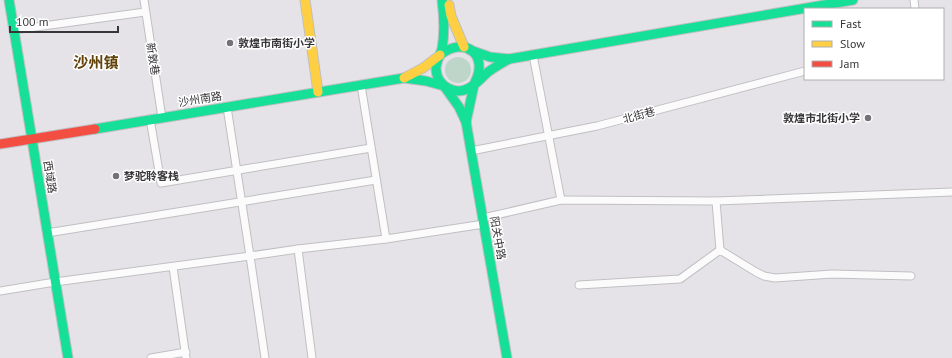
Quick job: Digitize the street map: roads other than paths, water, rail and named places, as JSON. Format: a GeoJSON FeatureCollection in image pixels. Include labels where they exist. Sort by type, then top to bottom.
{"type":"FeatureCollection","features":[{"type":"Feature","properties":{"kind":"main road","name":"西域路"},"geometry":{"type":"LineString","coordinates":[[10,0],[68,358]]}},
{"type":"Feature","properties":{"kind":"main road"},"geometry":{"type":"LineString","coordinates":[[305,0],[318,92]]}},
{"type":"Feature","properties":{"kind":"main road"},"geometry":{"type":"LineString","coordinates":[[442,0],[445,15],[444,37],[436,70],[438,79],[459,107],[466,122]]}},
{"type":"Feature","properties":{"kind":"main road"},"geometry":{"type":"LineString","coordinates":[[448,0],[451,16],[467,48],[479,59],[479,78],[474,85],[466,122]]}},
{"type":"Feature","properties":{"kind":"main road"},"geometry":{"type":"LineString","coordinates":[[404,78],[423,68],[447,49],[454,47],[467,48],[490,57],[509,59],[808,4],[853,0]]}},
{"type":"Feature","properties":{"kind":"main road"},"geometry":{"type":"LineString","coordinates":[[404,78],[426,81],[452,90],[462,91],[474,85],[490,70],[509,59]]}},
{"type":"Feature","properties":{"kind":"main road","name":"沙州南路"},"geometry":{"type":"LineString","coordinates":[[0,144],[404,78]]}},
{"type":"Feature","properties":{"kind":"main road","name":"阳关中路"},"geometry":{"type":"LineString","coordinates":[[466,122],[507,358]]}},
{"type":"Feature","properties":{"kind":"street","name":"新敦巷"},"geometry":{"type":"LineString","coordinates":[[144,0],[162,118]]}},
{"type":"Feature","properties":{"kind":"street"},"geometry":{"type":"LineString","coordinates":[[14,30],[145,12]]}},
{"type":"Feature","properties":{"kind":"street"},"geometry":{"type":"LineString","coordinates":[[533,55],[561,200]]}},
{"type":"Feature","properties":{"kind":"street","name":"北街巷"},"geometry":{"type":"LineString","coordinates":[[471,151],[597,126],[804,71]]}},
{"type":"Feature","properties":{"kind":"street"},"geometry":{"type":"LineString","coordinates":[[361,85],[386,239]]}},
{"type":"Feature","properties":{"kind":"street"},"geometry":{"type":"LineString","coordinates":[[227,107],[265,358]]}},
{"type":"Feature","properties":{"kind":"street"},"geometry":{"type":"LineString","coordinates":[[150,119],[161,183],[371,148]]}},
{"type":"Feature","properties":{"kind":"street"},"geometry":{"type":"LineString","coordinates":[[47,233],[376,180]]}},
{"type":"Feature","properties":{"kind":"street"},"geometry":{"type":"LineString","coordinates":[[0,291],[55,282],[298,249],[386,239],[483,221],[561,200],[716,201],[952,192]]}},
{"type":"Feature","properties":{"kind":"street"},"geometry":{"type":"LineString","coordinates":[[716,201],[720,250]]}},
{"type":"Feature","properties":{"kind":"street"},"geometry":{"type":"LineString","coordinates":[[298,249],[312,358]]}},
{"type":"Feature","properties":{"kind":"street"},"geometry":{"type":"LineString","coordinates":[[720,250],[756,272],[764,276],[775,278],[832,274],[911,276]]}},
{"type":"Feature","properties":{"kind":"street"},"geometry":{"type":"LineString","coordinates":[[579,285],[680,279],[720,250]]}},
{"type":"Feature","properties":{"kind":"street"},"geometry":{"type":"LineString","coordinates":[[150,358],[186,355],[173,267]]}},
{"type":"Feature","properties":{"kind":"place","name":"敦煌市南街小学"},"geometry":{"type":"Point","coordinates":[230,43]}},
{"type":"Feature","properties":{"kind":"place","name":"敦煌市北街小学"},"geometry":{"type":"Point","coordinates":[868,118]}},
{"type":"Feature","properties":{"kind":"place","name":"梦驼聆客栈"},"geometry":{"type":"Point","coordinates":[116,176]}},
{"type":"Feature","properties":{"kind":"district","name":"沙州镇"},"geometry":{"type":"Point","coordinates":[96,63]}}]}
